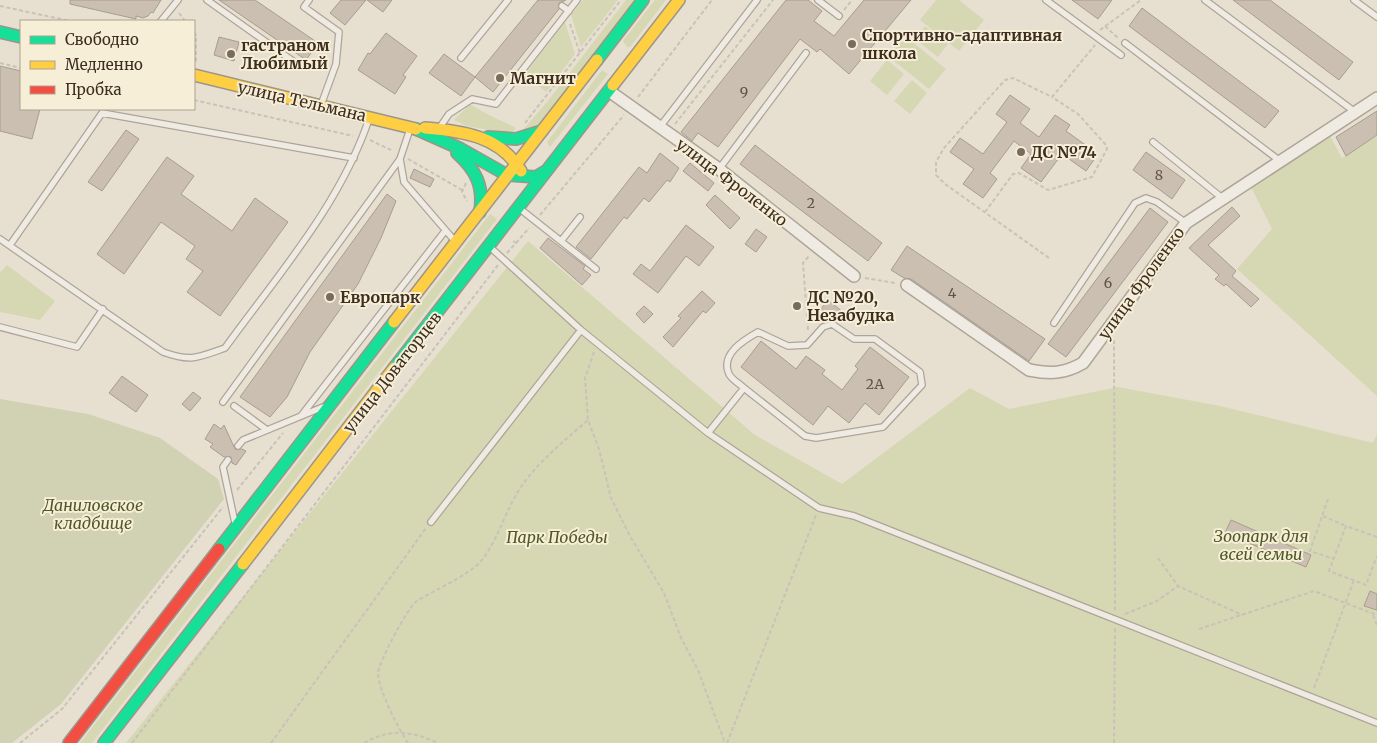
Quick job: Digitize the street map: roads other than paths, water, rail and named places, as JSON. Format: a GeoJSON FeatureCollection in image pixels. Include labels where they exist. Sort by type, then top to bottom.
{"type":"FeatureCollection","features":[{"type":"Feature","properties":{"kind":"main road","name":"улица Доваторцев"},"geometry":{"type":"LineString","coordinates":[[106,743],[113,731],[609,91],[617,56],[643,0]]}},
{"type":"Feature","properties":{"kind":"main road","name":"улица Доваторцев"},"geometry":{"type":"LineString","coordinates":[[69,743],[542,131],[617,56],[678,0]]}},
{"type":"Feature","properties":{"kind":"main road"},"geometry":{"type":"LineString","coordinates":[[0,32],[20,37]]}},
{"type":"Feature","properties":{"kind":"main road","name":"улица Тельмана"},"geometry":{"type":"LineString","coordinates":[[195,70],[321,105],[440,134],[507,175],[524,178],[536,176],[546,171]]}},
{"type":"Feature","properties":{"kind":"main road","name":"улица Тельмана"},"geometry":{"type":"LineString","coordinates":[[440,134],[466,132],[508,140],[528,139],[542,131]]}},
{"type":"Feature","properties":{"kind":"main road","name":"улица Тельмана"},"geometry":{"type":"LineString","coordinates":[[466,132],[487,139],[506,151],[518,162]]}},
{"type":"Feature","properties":{"kind":"main road","name":"улица Тельмана"},"geometry":{"type":"LineString","coordinates":[[440,134],[465,160],[481,184],[483,196],[480,212]]}},
{"type":"Feature","properties":{"kind":"main road"},"geometry":{"type":"LineString","coordinates":[[518,162],[524,178],[525,191],[519,206]]}},
{"type":"Feature","properties":{"kind":"street","name":"улица Фроленко"},"geometry":{"type":"LineString","coordinates":[[609,91],[719,169],[854,276]]}},
{"type":"Feature","properties":{"kind":"street","name":"улица Фроленко"},"geometry":{"type":"LineString","coordinates":[[907,285],[1029,370],[1049,374],[1070,370],[1083,362],[1114,323],[1186,223],[1377,98]]}},
{"type":"Feature","properties":{"kind":"lane"},"geometry":{"type":"LineString","coordinates":[[162,20],[178,0]]}},
{"type":"Feature","properties":{"kind":"lane"},"geometry":{"type":"LineString","coordinates":[[207,0],[297,64]]}},
{"type":"Feature","properties":{"kind":"lane"},"geometry":{"type":"LineString","coordinates":[[309,0],[304,7],[339,32],[336,64],[321,105]]}},
{"type":"Feature","properties":{"kind":"lane"},"geometry":{"type":"LineString","coordinates":[[461,58],[508,0]]}},
{"type":"Feature","properties":{"kind":"lane"},"geometry":{"type":"LineString","coordinates":[[440,134],[449,114],[472,99],[496,104],[577,0]]}},
{"type":"Feature","properties":{"kind":"lane"},"geometry":{"type":"LineString","coordinates":[[663,131],[757,0]]}},
{"type":"Feature","properties":{"kind":"lane"},"geometry":{"type":"LineString","coordinates":[[818,0],[839,16]]}},
{"type":"Feature","properties":{"kind":"lane"},"geometry":{"type":"LineString","coordinates":[[1046,0],[1121,55]]}},
{"type":"Feature","properties":{"kind":"lane"},"geometry":{"type":"LineString","coordinates":[[1206,0],[1355,112]]}},
{"type":"Feature","properties":{"kind":"lane"},"geometry":{"type":"LineString","coordinates":[[1354,0],[1377,17]]}},
{"type":"Feature","properties":{"kind":"lane"},"geometry":{"type":"LineString","coordinates":[[562,6],[568,12]]}},
{"type":"Feature","properties":{"kind":"lane"},"geometry":{"type":"LineString","coordinates":[[1125,44],[1280,161]]}},
{"type":"Feature","properties":{"kind":"lane"},"geometry":{"type":"LineString","coordinates":[[719,169],[806,53]]}},
{"type":"Feature","properties":{"kind":"lane"},"geometry":{"type":"LineString","coordinates":[[10,245],[102,113],[354,158]]}},
{"type":"Feature","properties":{"kind":"lane"},"geometry":{"type":"LineString","coordinates":[[0,239],[103,308],[163,352],[184,360],[225,348],[334,197],[354,158],[369,117]]}},
{"type":"Feature","properties":{"kind":"lane"},"geometry":{"type":"LineString","coordinates":[[223,402],[401,157],[411,127]]}},
{"type":"Feature","properties":{"kind":"lane"},"geometry":{"type":"LineString","coordinates":[[1153,142],[1222,198]]}},
{"type":"Feature","properties":{"kind":"lane"},"geometry":{"type":"LineString","coordinates":[[401,157],[404,182],[456,242]]}},
{"type":"Feature","properties":{"kind":"lane"},"geometry":{"type":"LineString","coordinates":[[1054,323],[1135,203],[1146,198],[1157,202],[1186,223]]}},
{"type":"Feature","properties":{"kind":"lane"},"geometry":{"type":"LineString","coordinates":[[519,206],[596,269]]}},
{"type":"Feature","properties":{"kind":"lane"},"geometry":{"type":"LineString","coordinates":[[561,241],[580,217]]}},
{"type":"Feature","properties":{"kind":"lane"},"geometry":{"type":"LineString","coordinates":[[301,416],[445,230]]}},
{"type":"Feature","properties":{"kind":"lane"},"geometry":{"type":"LineString","coordinates":[[489,247],[581,330],[708,433],[819,508],[854,516],[1377,723]]}},
{"type":"Feature","properties":{"kind":"lane"},"geometry":{"type":"LineString","coordinates":[[0,327],[77,347],[103,308]]}},
{"type":"Feature","properties":{"kind":"lane"},"geometry":{"type":"LineString","coordinates":[[832,324],[854,339],[875,339],[920,372],[922,385],[883,427],[816,438],[805,436],[744,388],[730,376],[727,365],[736,345],[758,332],[788,346],[807,346],[823,326],[832,324]]}},
{"type":"Feature","properties":{"kind":"lane"},"geometry":{"type":"LineString","coordinates":[[431,522],[581,330]]}},
{"type":"Feature","properties":{"kind":"lane"},"geometry":{"type":"LineString","coordinates":[[708,433],[744,388]]}},
{"type":"Feature","properties":{"kind":"lane"},"geometry":{"type":"LineString","coordinates":[[238,446],[243,440],[332,403]]}},
{"type":"Feature","properties":{"kind":"lane"},"geometry":{"type":"LineString","coordinates":[[234,406],[267,430]]}},
{"type":"Feature","properties":{"kind":"lane"},"geometry":{"type":"LineString","coordinates":[[228,460],[223,467],[236,527]]}},
{"type":"Feature","properties":{"kind":"place","name":"Спортивно-адаптивная школа"},"geometry":{"type":"Point","coordinates":[852,44]}},
{"type":"Feature","properties":{"kind":"place","name":"гастраном Любимый"},"geometry":{"type":"Point","coordinates":[231,54]}},
{"type":"Feature","properties":{"kind":"place","name":"Магнит"},"geometry":{"type":"Point","coordinates":[500,78]}},
{"type":"Feature","properties":{"kind":"place","name":"ДС №74"},"geometry":{"type":"Point","coordinates":[1021,152]}},
{"type":"Feature","properties":{"kind":"place","name":"Европарк"},"geometry":{"type":"Point","coordinates":[330,297]}},
{"type":"Feature","properties":{"kind":"place","name":"ДС №20, Незабудка"},"geometry":{"type":"Point","coordinates":[797,306]}},
{"type":"Feature","properties":{"kind":"park label","name":"Даниловское кладбище"},"geometry":{"type":"Point","coordinates":[93,514]}},
{"type":"Feature","properties":{"kind":"park label","name":"Парк Победы"},"geometry":{"type":"Point","coordinates":[557,537]}},
{"type":"Feature","properties":{"kind":"park label","name":"Зоопарк для всей семьи"},"geometry":{"type":"Point","coordinates":[1261,545]}}]}
